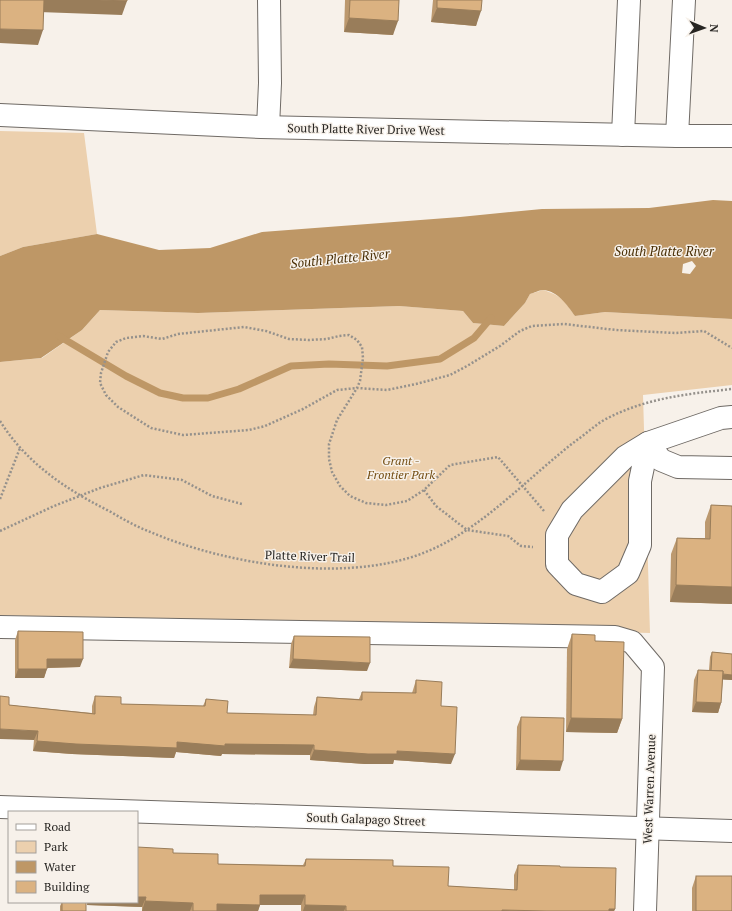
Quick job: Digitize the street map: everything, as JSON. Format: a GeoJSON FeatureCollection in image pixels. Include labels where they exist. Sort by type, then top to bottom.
{"type":"FeatureCollection","features":[{"type":"Feature","properties":{"kind":"street"},"geometry":{"type":"LineString","coordinates":[[268,127],[270,83],[269,0]]}},
{"type":"Feature","properties":{"kind":"street"},"geometry":{"type":"LineString","coordinates":[[623,135],[629,0]]}},
{"type":"Feature","properties":{"kind":"street"},"geometry":{"type":"LineString","coordinates":[[677,136],[684,0]]}},
{"type":"Feature","properties":{"kind":"street","name":"South Platte River Drive West"},"geometry":{"type":"LineString","coordinates":[[0,115],[268,127],[732,136]]}},
{"type":"Feature","properties":{"kind":"street"},"geometry":{"type":"LineString","coordinates":[[648,443],[640,481],[640,545],[628,573],[602,592],[576,584],[558,564],[557,554],[557,535],[572,510],[625,457],[648,443],[721,418],[732,417]]}},
{"type":"Feature","properties":{"kind":"street"},"geometry":{"type":"LineString","coordinates":[[648,443],[661,460],[678,467],[732,468]]}},
{"type":"Feature","properties":{"kind":"street","name":"West Warren Avenue"},"geometry":{"type":"LineString","coordinates":[[0,627],[615,637],[632,642],[653,667],[645,911]]}},
{"type":"Feature","properties":{"kind":"street","name":"South Galapago Street"},"geometry":{"type":"LineString","coordinates":[[0,807],[118,811]]}},
{"type":"Feature","properties":{"kind":"street","name":"South Galapago Street"},"geometry":{"type":"LineString","coordinates":[[138,812],[732,831]]}},
{"type":"Feature","properties":{"kind":"path"},"geometry":{"type":"LineString","coordinates":[[560,530],[498,458],[450,466],[424,490],[408,501],[386,505],[366,503],[350,496],[340,486],[332,472],[329,459],[329,444],[337,420],[357,388],[360,381],[363,358],[362,347],[357,340],[350,335],[309,340],[296,339],[244,327],[178,334],[162,339],[143,336],[126,338],[116,342],[108,352],[101,373],[100,383],[106,394],[118,407],[151,428],[183,435],[249,430],[265,426],[303,409],[337,390],[357,388],[387,390],[450,375],[468,366],[500,346],[520,331],[532,326],[564,324],[616,330],[675,333],[704,332],[732,348]]}},
{"type":"Feature","properties":{"kind":"path","name":"Platte River Trail"},"geometry":{"type":"LineString","coordinates":[[0,421],[20,448],[51,477],[80,496],[148,531],[195,548],[258,563],[329,568],[355,568],[403,560],[438,547],[467,530],[557,456],[603,421],[629,409],[663,397],[732,388]]}},
{"type":"Feature","properties":{"kind":"path"},"geometry":{"type":"LineString","coordinates":[[0,499],[20,448]]}},
{"type":"Feature","properties":{"kind":"path"},"geometry":{"type":"LineString","coordinates":[[0,531],[54,506],[100,488],[144,475],[182,480],[212,496],[242,504]]}},
{"type":"Feature","properties":{"kind":"path"},"geometry":{"type":"LineString","coordinates":[[424,490],[436,506],[467,530],[508,536],[521,546],[531,546],[557,554]]}},
{"type":"Feature","properties":{"kind":"green space"},"geometry":{"type":"Polygon","coordinates":[[[0,131],[84,133],[97,234],[23,247],[0,256],[0,131]]]}},
{"type":"Feature","properties":{"kind":"green space","name":"Grant - Frontier Park"},"geometry":{"type":"Polygon","coordinates":[[[543,290],[562,299],[575,316],[605,312],[732,319],[732,385],[643,395],[650,633],[0,615],[0,362],[42,358],[82,330],[100,310],[198,313],[399,306],[463,311],[473,323],[504,326],[525,303],[530,294],[543,290]]]}},
{"type":"Feature","properties":{"kind":"water","name":"South Platte River"},"geometry":{"type":"Polygon","coordinates":[[[713,200],[732,201],[732,319],[605,312],[575,316],[558,296],[543,290],[530,294],[525,303],[504,326],[473,323],[463,311],[399,306],[198,313],[100,310],[82,330],[41,358],[0,362],[0,256],[23,247],[97,234],[159,250],[210,248],[262,232],[460,217],[542,209],[649,208],[713,200]],[[692,261],[683,264],[682,273],[690,274],[696,266],[692,261]]]}},
{"type":"Feature","properties":{"kind":"building"},"geometry":{"type":"Polygon","coordinates":[[[0,0],[44,0],[43,30],[0,29],[0,0]]]}},
{"type":"Feature","properties":{"kind":"building"},"geometry":{"type":"Polygon","coordinates":[[[99,0],[127,0],[127,1],[99,0]]]}},
{"type":"Feature","properties":{"kind":"building"},"geometry":{"type":"Polygon","coordinates":[[[350,0],[399,0],[398,21],[349,18],[350,0]]]}},
{"type":"Feature","properties":{"kind":"building"},"geometry":{"type":"Polygon","coordinates":[[[437,0],[482,0],[481,11],[437,8],[437,0]]]}},
{"type":"Feature","properties":{"kind":"building"},"geometry":{"type":"Polygon","coordinates":[[[711,505],[732,506],[732,587],[676,585],[677,538],[710,539],[711,505]]]}},
{"type":"Feature","properties":{"kind":"building"},"geometry":{"type":"Polygon","coordinates":[[[18,631],[83,632],[83,659],[47,659],[47,669],[18,669],[18,631]]]}},
{"type":"Feature","properties":{"kind":"building"},"geometry":{"type":"Polygon","coordinates":[[[572,634],[595,635],[595,641],[624,642],[622,719],[571,718],[572,634]]]}},
{"type":"Feature","properties":{"kind":"building"},"geometry":{"type":"Polygon","coordinates":[[[294,636],[370,637],[370,663],[293,659],[294,636]]]}},
{"type":"Feature","properties":{"kind":"building"},"geometry":{"type":"Polygon","coordinates":[[[712,652],[732,654],[732,675],[723,674],[723,671],[711,671],[712,652]]]}},
{"type":"Feature","properties":{"kind":"building"},"geometry":{"type":"Polygon","coordinates":[[[698,670],[723,671],[721,703],[696,702],[698,670]]]}},
{"type":"Feature","properties":{"kind":"building"},"geometry":{"type":"Polygon","coordinates":[[[416,680],[442,682],[441,706],[457,707],[455,754],[397,751],[397,754],[368,754],[314,750],[314,745],[225,744],[225,746],[177,742],[177,748],[76,744],[37,741],[38,731],[0,729],[0,696],[9,697],[9,705],[95,714],[95,696],[121,697],[121,704],[205,706],[206,699],[228,701],[227,713],[316,715],[317,697],[362,700],[362,692],[416,693],[416,680]]]}},
{"type":"Feature","properties":{"kind":"building"},"geometry":{"type":"Polygon","coordinates":[[[521,717],[564,718],[563,761],[520,760],[521,717]]]}},
{"type":"Feature","properties":{"kind":"building"},"geometry":{"type":"Polygon","coordinates":[[[138,847],[173,849],[173,853],[218,854],[218,864],[305,866],[306,859],[393,860],[393,866],[449,867],[448,886],[517,890],[518,865],[616,868],[615,909],[609,909],[609,911],[346,911],[346,906],[305,905],[305,895],[260,895],[260,905],[217,904],[217,911],[193,911],[193,903],[145,901],[146,897],[138,897],[138,847]]]}},
{"type":"Feature","properties":{"kind":"building"},"geometry":{"type":"Polygon","coordinates":[[[696,876],[732,876],[732,911],[696,911],[696,876]]]}},
{"type":"Feature","properties":{"kind":"building"},"geometry":{"type":"Polygon","coordinates":[[[62,903],[86,903],[86,911],[62,911],[62,903]]]}},
{"type":"Feature","properties":{"kind":"waterway"},"geometry":{"type":"LineString","coordinates":[[59,336],[126,376],[160,393],[183,398],[208,398],[239,389],[291,366],[329,364],[387,366],[440,359],[474,338],[491,318]]}}]}
